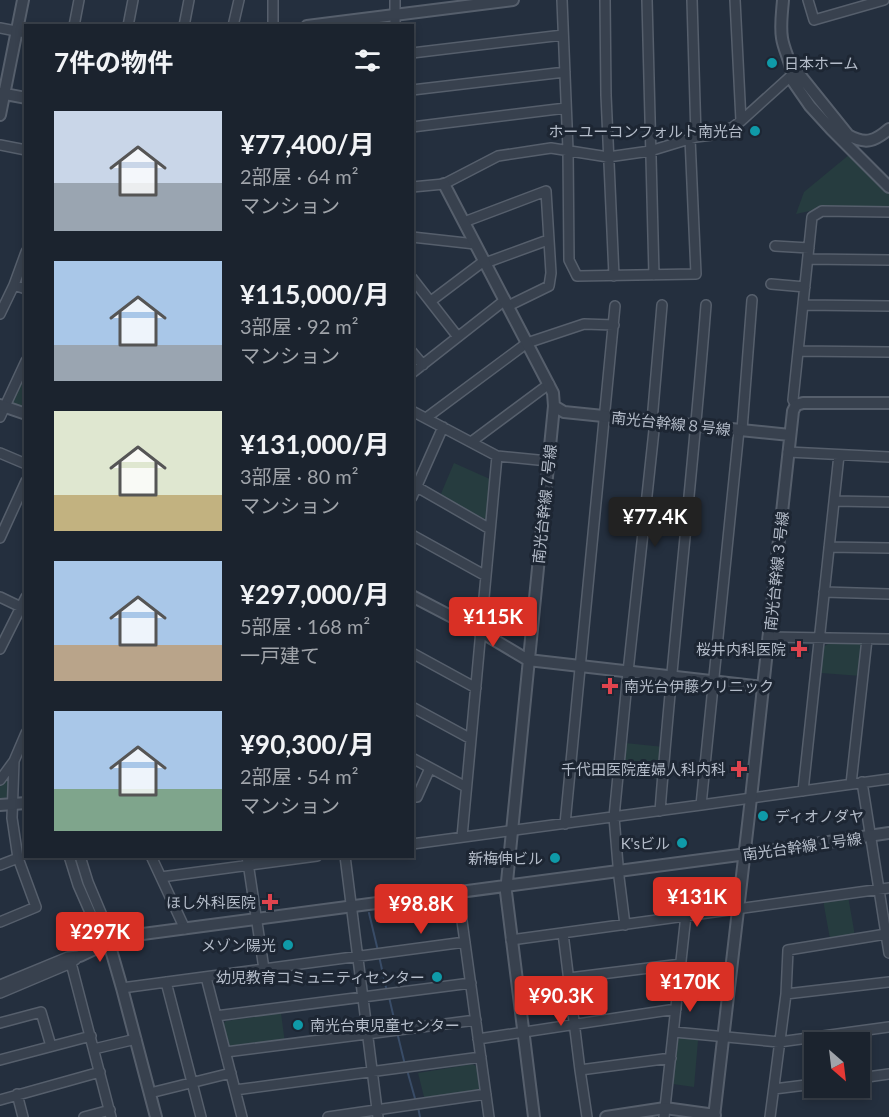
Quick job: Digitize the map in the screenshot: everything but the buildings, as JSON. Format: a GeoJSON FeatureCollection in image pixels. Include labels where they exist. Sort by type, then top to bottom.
{"type":"FeatureCollection","features":[{"type":"Feature","properties":{"kind":"street"},"geometry":{"type":"LineString","coordinates":[[0,115],[2,94],[21,32],[23,0]]}},
{"type":"Feature","properties":{"kind":"street"},"geometry":{"type":"LineString","coordinates":[[74,24],[79,0]]}},
{"type":"Feature","properties":{"kind":"street"},"geometry":{"type":"LineString","coordinates":[[128,24],[133,0]]}},
{"type":"Feature","properties":{"kind":"street"},"geometry":{"type":"LineString","coordinates":[[184,24],[189,0]]}},
{"type":"Feature","properties":{"kind":"street"},"geometry":{"type":"LineString","coordinates":[[233,24],[239,0]]}},
{"type":"Feature","properties":{"kind":"street"},"geometry":{"type":"LineString","coordinates":[[273,0],[273,24]]}},
{"type":"Feature","properties":{"kind":"street"},"geometry":{"type":"LineString","coordinates":[[395,0],[395,20]]}},
{"type":"Feature","properties":{"kind":"street"},"geometry":{"type":"LineString","coordinates":[[336,24],[395,20],[513,0]]}},
{"type":"Feature","properties":{"kind":"street"},"geometry":{"type":"LineString","coordinates":[[562,0],[568,150],[569,260],[578,276],[696,274],[692,0]]}},
{"type":"Feature","properties":{"kind":"street"},"geometry":{"type":"LineString","coordinates":[[605,0],[608,158],[614,276]]}},
{"type":"Feature","properties":{"kind":"street"},"geometry":{"type":"LineString","coordinates":[[647,0],[654,275]]}},
{"type":"Feature","properties":{"kind":"street"},"geometry":{"type":"LineString","coordinates":[[735,0],[741,121]]}},
{"type":"Feature","properties":{"kind":"street"},"geometry":{"type":"LineString","coordinates":[[783,0],[782,40],[793,74],[792,80],[810,106],[889,187]]}},
{"type":"Feature","properties":{"kind":"street"},"geometry":{"type":"LineString","coordinates":[[808,0],[814,20],[853,4],[884,0]]}},
{"type":"Feature","properties":{"kind":"street"},"geometry":{"type":"LineString","coordinates":[[0,28],[21,32]]}},
{"type":"Feature","properties":{"kind":"street"},"geometry":{"type":"LineString","coordinates":[[414,52],[563,35]]}},
{"type":"Feature","properties":{"kind":"street"},"geometry":{"type":"LineString","coordinates":[[414,90],[565,72]]}},
{"type":"Feature","properties":{"kind":"street"},"geometry":{"type":"LineString","coordinates":[[414,188],[444,184],[498,156],[551,148],[608,158],[650,151],[693,137],[712,135],[733,127],[741,121],[793,74],[799,74],[848,135],[856,140],[873,140],[889,129]]}},
{"type":"Feature","properties":{"kind":"street"},"geometry":{"type":"LineString","coordinates":[[2,94],[24,98]]}},
{"type":"Feature","properties":{"kind":"street"},"geometry":{"type":"LineString","coordinates":[[414,127],[566,108]]}},
{"type":"Feature","properties":{"kind":"street"},"geometry":{"type":"LineString","coordinates":[[0,145],[24,150]]}},
{"type":"Feature","properties":{"kind":"street","name":"南光台幹線７号線"},"geometry":{"type":"LineString","coordinates":[[444,184],[554,393],[506,886],[534,1117]]}},
{"type":"Feature","properties":{"kind":"street"},"geometry":{"type":"LineString","coordinates":[[414,372],[506,303],[549,286],[551,273],[546,191],[464,222]]}},
{"type":"Feature","properties":{"kind":"street"},"geometry":{"type":"LineString","coordinates":[[889,212],[822,211],[812,217],[793,400],[796,405],[803,403],[889,404]]}},
{"type":"Feature","properties":{"kind":"street"},"geometry":{"type":"LineString","coordinates":[[414,237],[475,244]]}},
{"type":"Feature","properties":{"kind":"street"},"geometry":{"type":"LineString","coordinates":[[431,301],[485,262],[548,240]]}},
{"type":"Feature","properties":{"kind":"street"},"geometry":{"type":"LineString","coordinates":[[775,246],[809,248]]}},
{"type":"Feature","properties":{"kind":"street"},"geometry":{"type":"LineString","coordinates":[[0,314],[24,258]]}},
{"type":"Feature","properties":{"kind":"street"},"geometry":{"type":"LineString","coordinates":[[808,259],[889,260]]}},
{"type":"Feature","properties":{"kind":"street"},"geometry":{"type":"LineString","coordinates":[[414,280],[458,337]]}},
{"type":"Feature","properties":{"kind":"street"},"geometry":{"type":"LineString","coordinates":[[771,284],[805,287]]}},
{"type":"Feature","properties":{"kind":"street"},"geometry":{"type":"LineString","coordinates":[[14,285],[24,288]]}},
{"type":"Feature","properties":{"kind":"street"},"geometry":{"type":"LineString","coordinates":[[701,805],[741,430],[752,300]]}},
{"type":"Feature","properties":{"kind":"street"},"geometry":{"type":"LineString","coordinates":[[625,925],[614,817],[654,421],[662,305]]}},
{"type":"Feature","properties":{"kind":"street"},"geometry":{"type":"LineString","coordinates":[[660,811],[671,676],[697,426],[706,305]]}},
{"type":"Feature","properties":{"kind":"street"},"geometry":{"type":"LineString","coordinates":[[803,305],[889,306]]}},
{"type":"Feature","properties":{"kind":"street"},"geometry":{"type":"LineString","coordinates":[[565,824],[615,306]]}},
{"type":"Feature","properties":{"kind":"street"},"geometry":{"type":"LineString","coordinates":[[426,418],[527,343],[584,324],[614,325]]}},
{"type":"Feature","properties":{"kind":"street"},"geometry":{"type":"LineString","coordinates":[[798,351],[889,352]]}},
{"type":"Feature","properties":{"kind":"street"},"geometry":{"type":"LineString","coordinates":[[414,354],[423,365]]}},
{"type":"Feature","properties":{"kind":"street"},"geometry":{"type":"LineString","coordinates":[[24,365],[2,409],[24,414]]}},
{"type":"Feature","properties":{"kind":"street"},"geometry":{"type":"LineString","coordinates":[[471,442],[549,384]]}},
{"type":"Feature","properties":{"kind":"street","name":"南光台幹線３号線"},"geometry":{"type":"LineString","coordinates":[[714,1116],[739,908],[788,452],[793,411],[796,405]]}},
{"type":"Feature","properties":{"kind":"street","name":"南光台幹線８号線"},"geometry":{"type":"LineString","coordinates":[[554,406],[564,412],[790,435]]}},
{"type":"Feature","properties":{"kind":"street"},"geometry":{"type":"LineString","coordinates":[[414,412],[497,456],[548,461]]}},
{"type":"Feature","properties":{"kind":"street"},"geometry":{"type":"LineString","coordinates":[[414,493],[443,427]]}},
{"type":"Feature","properties":{"kind":"street"},"geometry":{"type":"LineString","coordinates":[[788,452],[889,457]]}},
{"type":"Feature","properties":{"kind":"street"},"geometry":{"type":"LineString","coordinates":[[0,453],[24,463]]}},
{"type":"Feature","properties":{"kind":"street"},"geometry":{"type":"LineString","coordinates":[[803,791],[839,455]]}},
{"type":"Feature","properties":{"kind":"street"},"geometry":{"type":"LineString","coordinates":[[462,837],[497,456]]}},
{"type":"Feature","properties":{"kind":"street"},"geometry":{"type":"LineString","coordinates":[[0,538],[24,485]]}},
{"type":"Feature","properties":{"kind":"street"},"geometry":{"type":"LineString","coordinates":[[417,488],[490,529]]}},
{"type":"Feature","properties":{"kind":"street"},"geometry":{"type":"LineString","coordinates":[[834,501],[889,502]]}},
{"type":"Feature","properties":{"kind":"street"},"geometry":{"type":"LineString","coordinates":[[414,536],[486,576]]}},
{"type":"Feature","properties":{"kind":"street"},"geometry":{"type":"LineString","coordinates":[[829,547],[889,548]]}},
{"type":"Feature","properties":{"kind":"street"},"geometry":{"type":"LineString","coordinates":[[824,592],[889,594]]}},
{"type":"Feature","properties":{"kind":"street"},"geometry":{"type":"LineString","coordinates":[[0,597],[23,608],[0,649]]}},
{"type":"Feature","properties":{"kind":"street"},"geometry":{"type":"LineString","coordinates":[[414,597],[528,660],[763,687]]}},
{"type":"Feature","properties":{"kind":"street"},"geometry":{"type":"LineString","coordinates":[[768,637],[889,639]]}},
{"type":"Feature","properties":{"kind":"street"},"geometry":{"type":"LineString","coordinates":[[851,784],[867,639]]}},
{"type":"Feature","properties":{"kind":"street"},"geometry":{"type":"LineString","coordinates":[[414,654],[476,688]]}},
{"type":"Feature","properties":{"kind":"street"},"geometry":{"type":"LineString","coordinates":[[414,708],[471,739]]}},
{"type":"Feature","properties":{"kind":"street"},"geometry":{"type":"LineString","coordinates":[[0,780],[14,761],[24,738]]}},
{"type":"Feature","properties":{"kind":"street"},"geometry":{"type":"LineString","coordinates":[[414,759],[466,787]]}},
{"type":"Feature","properties":{"kind":"street"},"geometry":{"type":"LineString","coordinates":[[0,922],[36,907],[18,858],[12,818],[14,761]]}},
{"type":"Feature","properties":{"kind":"street"},"geometry":{"type":"LineString","coordinates":[[414,797],[417,796],[430,768]]}},
{"type":"Feature","properties":{"kind":"street"},"geometry":{"type":"LineString","coordinates":[[414,844],[889,778]]}},
{"type":"Feature","properties":{"kind":"street"},"geometry":{"type":"LineString","coordinates":[[862,783],[889,953]]}},
{"type":"Feature","properties":{"kind":"street"},"geometry":{"type":"LineString","coordinates":[[0,805],[24,803]]}},
{"type":"Feature","properties":{"kind":"street","name":"南光台幹線１号線"},"geometry":{"type":"LineString","coordinates":[[75,960],[120,937],[889,833]]}},
{"type":"Feature","properties":{"kind":"street"},"geometry":{"type":"LineString","coordinates":[[0,865],[18,858]]}},
{"type":"Feature","properties":{"kind":"street"},"geometry":{"type":"LineString","coordinates":[[70,858],[78,885],[100,935],[109,943]]}},
{"type":"Feature","properties":{"kind":"street"},"geometry":{"type":"LineString","coordinates":[[81,858],[88,882],[110,932],[109,943],[156,1117]]}},
{"type":"Feature","properties":{"kind":"street"},"geometry":{"type":"LineString","coordinates":[[152,858],[185,929]]}},
{"type":"Feature","properties":{"kind":"street"},"geometry":{"type":"LineString","coordinates":[[161,877],[248,861],[289,858]]}},
{"type":"Feature","properties":{"kind":"street"},"geometry":{"type":"LineString","coordinates":[[345,858],[378,1114]]}},
{"type":"Feature","properties":{"kind":"street"},"geometry":{"type":"LineString","coordinates":[[248,861],[264,969]]}},
{"type":"Feature","properties":{"kind":"street"},"geometry":{"type":"LineString","coordinates":[[511,940],[889,888]]}},
{"type":"Feature","properties":{"kind":"street"},"geometry":{"type":"LineString","coordinates":[[458,892],[489,1117]]}},
{"type":"Feature","properties":{"kind":"street"},"geometry":{"type":"LineString","coordinates":[[665,1113],[687,915]]}},
{"type":"Feature","properties":{"kind":"street"},"geometry":{"type":"LineString","coordinates":[[563,933],[587,1117]]}},
{"type":"Feature","properties":{"kind":"street"},"geometry":{"type":"LineString","coordinates":[[770,1117],[786,994],[788,950],[885,934]]}},
{"type":"Feature","properties":{"kind":"street"},"geometry":{"type":"LineString","coordinates":[[122,988],[465,942]]}},
{"type":"Feature","properties":{"kind":"street"},"geometry":{"type":"LineString","coordinates":[[0,985],[68,957],[75,960]]}},
{"type":"Feature","properties":{"kind":"street"},"geometry":{"type":"LineString","coordinates":[[0,993],[75,960]]}},
{"type":"Feature","properties":{"kind":"street"},"geometry":{"type":"LineString","coordinates":[[75,960],[94,1050],[111,1113],[84,1117]]}},
{"type":"Feature","properties":{"kind":"street"},"geometry":{"type":"LineString","coordinates":[[569,978],[681,964]]}},
{"type":"Feature","properties":{"kind":"street"},"geometry":{"type":"LineString","coordinates":[[206,977],[242,1117]]}},
{"type":"Feature","properties":{"kind":"street"},"geometry":{"type":"LineString","coordinates":[[786,994],[889,981]]}},
{"type":"Feature","properties":{"kind":"street"},"geometry":{"type":"LineString","coordinates":[[166,982],[201,1117]]}},
{"type":"Feature","properties":{"kind":"street"},"geometry":{"type":"LineString","coordinates":[[216,1016],[471,983]]}},
{"type":"Feature","properties":{"kind":"street"},"geometry":{"type":"LineString","coordinates":[[478,1039],[676,1009]]}},
{"type":"Feature","properties":{"kind":"street"},"geometry":{"type":"LineString","coordinates":[[0,1023],[41,1011],[51,1046]]}},
{"type":"Feature","properties":{"kind":"street"},"geometry":{"type":"LineString","coordinates":[[225,1052],[476,1020]]}},
{"type":"Feature","properties":{"kind":"street"},"geometry":{"type":"LineString","coordinates":[[674,1032],[779,1042],[889,1027]]}},
{"type":"Feature","properties":{"kind":"street"},"geometry":{"type":"LineString","coordinates":[[0,1060],[91,1036]]}},
{"type":"Feature","properties":{"kind":"street"},"geometry":{"type":"LineString","coordinates":[[94,1050],[136,1039]]}},
{"type":"Feature","properties":{"kind":"street"},"geometry":{"type":"LineString","coordinates":[[235,1090],[481,1057]]}},
{"type":"Feature","properties":{"kind":"street"},"geometry":{"type":"LineString","coordinates":[[580,1070],[671,1058]]}},
{"type":"Feature","properties":{"kind":"street"},"geometry":{"type":"LineString","coordinates":[[0,1100],[100,1072]]}},
{"type":"Feature","properties":{"kind":"street"},"geometry":{"type":"LineString","coordinates":[[150,1093],[231,1073]]}},
{"type":"Feature","properties":{"kind":"street"},"geometry":{"type":"LineString","coordinates":[[870,1077],[889,1074]]}},
{"type":"Feature","properties":{"kind":"street"},"geometry":{"type":"LineString","coordinates":[[774,1089],[804,1085]]}},
{"type":"Feature","properties":{"kind":"street"},"geometry":{"type":"LineString","coordinates":[[17,1094],[23,1117]]}},
{"type":"Feature","properties":{"kind":"street"},"geometry":{"type":"LineString","coordinates":[[327,1117],[378,1114],[417,1104],[486,1095]]}},
{"type":"Feature","properties":{"kind":"street"},"geometry":{"type":"LineString","coordinates":[[606,1117],[665,1113],[714,1116]]}},
{"type":"Feature","properties":{"kind":"green space"},"geometry":{"type":"Polygon","coordinates":[[[850,154],[889,192],[889,208],[823,208],[796,214],[804,192],[850,154]]]}},
{"type":"Feature","properties":{"kind":"green space"},"geometry":{"type":"Polygon","coordinates":[[[24,375],[24,411],[11,405],[24,375]]]}},
{"type":"Feature","properties":{"kind":"green space"},"geometry":{"type":"Polygon","coordinates":[[[454,463],[492,480],[489,521],[440,496],[454,463]]]}},
{"type":"Feature","properties":{"kind":"green space"},"geometry":{"type":"Polygon","coordinates":[[[828,644],[861,644],[864,648],[861,676],[821,673],[822,648],[828,644]]]}},
{"type":"Feature","properties":{"kind":"green space"},"geometry":{"type":"Polygon","coordinates":[[[625,743],[664,747],[661,779],[622,776],[625,743]]]}},
{"type":"Feature","properties":{"kind":"green space"},"geometry":{"type":"Polygon","coordinates":[[[9,771],[9,794],[4,800],[0,800],[0,781],[9,771]]]}},
{"type":"Feature","properties":{"kind":"green space"},"geometry":{"type":"Polygon","coordinates":[[[848,896],[855,936],[830,939],[823,900],[848,896]]]}},
{"type":"Feature","properties":{"kind":"green space"},"geometry":{"type":"Polygon","coordinates":[[[281,1013],[285,1043],[234,1049],[228,1047],[222,1025],[226,1021],[281,1013]]]}},
{"type":"Feature","properties":{"kind":"green space"},"geometry":{"type":"Polygon","coordinates":[[[680,1037],[698,1040],[694,1087],[673,1084],[677,1041],[680,1037]]]}},
{"type":"Feature","properties":{"kind":"green space"},"geometry":{"type":"Polygon","coordinates":[[[473,1064],[477,1067],[481,1092],[425,1101],[418,1073],[473,1064]]]}},
{"type":"Feature","properties":{"kind":"waterway"},"geometry":{"type":"LineString","coordinates":[[369,913],[378,951]]}},
{"type":"Feature","properties":{"kind":"waterway"},"geometry":{"type":"LineString","coordinates":[[379,956],[387,992]]}},
{"type":"Feature","properties":{"kind":"waterway"},"geometry":{"type":"LineString","coordinates":[[389,997],[396,1027]]}},
{"type":"Feature","properties":{"kind":"waterway"},"geometry":{"type":"LineString","coordinates":[[397,1032],[405,1065]]}},
{"type":"Feature","properties":{"kind":"waterway"},"geometry":{"type":"LineString","coordinates":[[407,1070],[416,1102]]}},
{"type":"Feature","properties":{"kind":"waterway"},"geometry":{"type":"LineString","coordinates":[[418,1107],[420,1117]]}},
{"type":"Feature","properties":{"kind":"place","name":"日本ホーム"},"geometry":{"type":"Point","coordinates":[772,63]}},
{"type":"Feature","properties":{"kind":"place","name":"ホーユーコンフォルト南光台"},"geometry":{"type":"Point","coordinates":[755,131]}},
{"type":"Feature","properties":{"kind":"place","name":"桜井内科医院"},"geometry":{"type":"Point","coordinates":[799,649]}},
{"type":"Feature","properties":{"kind":"place","name":"南光台伊藤クリニック"},"geometry":{"type":"Point","coordinates":[610,686]}},
{"type":"Feature","properties":{"kind":"place","name":"千代田医院産婦人科内科"},"geometry":{"type":"Point","coordinates":[739,769]}},
{"type":"Feature","properties":{"kind":"place","name":"ディオノダヤ"},"geometry":{"type":"Point","coordinates":[763,816]}},
{"type":"Feature","properties":{"kind":"place","name":"K'sビル"},"geometry":{"type":"Point","coordinates":[682,843]}},
{"type":"Feature","properties":{"kind":"place","name":"新梅伸ビル"},"geometry":{"type":"Point","coordinates":[555,858]}},
{"type":"Feature","properties":{"kind":"place","name":"ほし外科医院"},"geometry":{"type":"Point","coordinates":[270,902]}},
{"type":"Feature","properties":{"kind":"place","name":"メゾン陽光"},"geometry":{"type":"Point","coordinates":[288,945]}},
{"type":"Feature","properties":{"kind":"place","name":"幼児教育コミュニティセンター"},"geometry":{"type":"Point","coordinates":[437,977]}},
{"type":"Feature","properties":{"kind":"place","name":"南光台東児童センター"},"geometry":{"type":"Point","coordinates":[298,1025]}}]}
